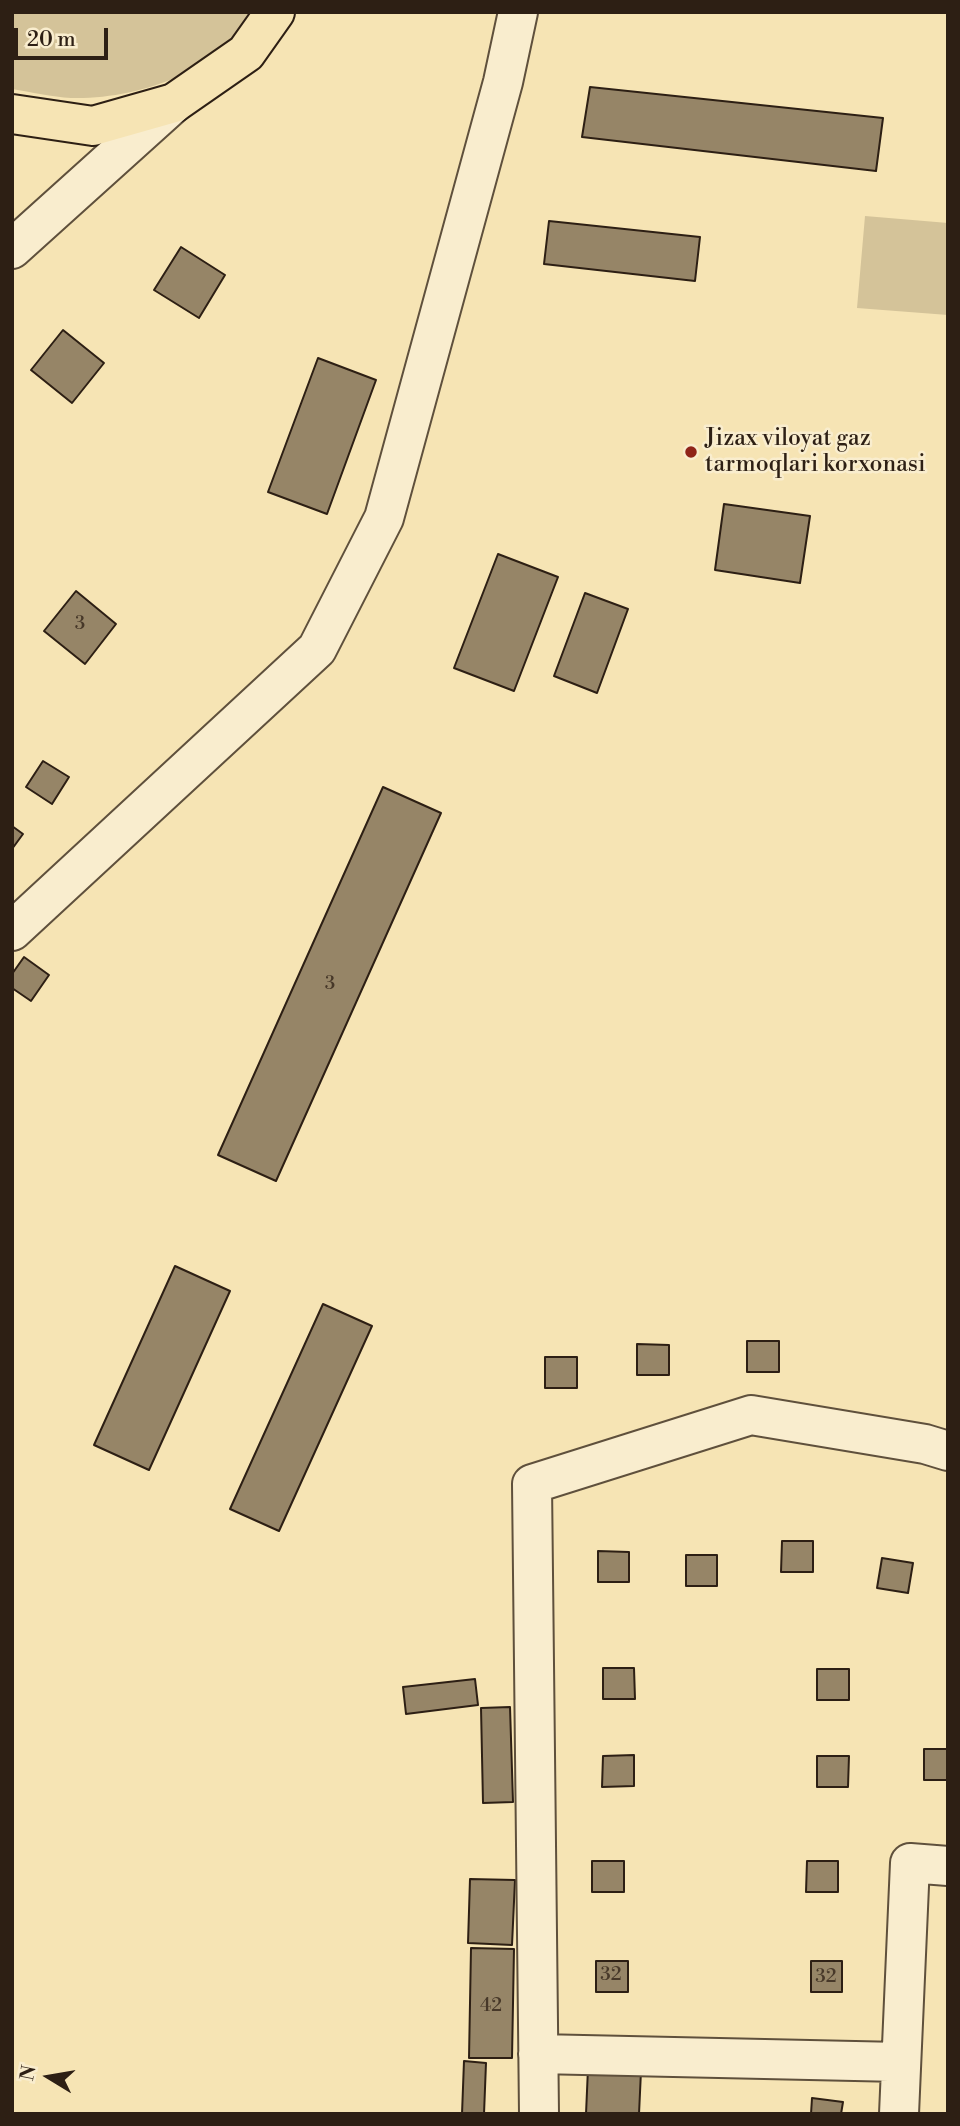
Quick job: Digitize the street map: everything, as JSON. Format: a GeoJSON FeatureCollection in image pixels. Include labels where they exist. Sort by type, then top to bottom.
{"type":"FeatureCollection","features":[{"type":"Feature","properties":{"kind":"main road"},"geometry":{"type":"LineString","coordinates":[[12,114],[93,126],[174,103],[246,53],[275,12]]}},
{"type":"Feature","properties":{"kind":"street"},"geometry":{"type":"LineString","coordinates":[[12,931],[317,649],[384,518],[503,82],[518,12]]}},
{"type":"Feature","properties":{"kind":"street"},"geometry":{"type":"LineString","coordinates":[[12,249],[174,103]]}},
{"type":"Feature","properties":{"kind":"street"},"geometry":{"type":"LineString","coordinates":[[539,2114],[532,1484],[751,1415],[925,1444],[948,1451]]}},
{"type":"Feature","properties":{"kind":"street"},"geometry":{"type":"LineString","coordinates":[[899,2114],[910,1863],[948,1866]]}},
{"type":"Feature","properties":{"kind":"street"},"geometry":{"type":"LineString","coordinates":[[538,2054],[900,2062]]}},
{"type":"Feature","properties":{"kind":"shaded area"},"geometry":{"type":"Polygon","coordinates":[[[12,12],[261,12],[224,50],[177,77],[124,93],[71,98],[12,89],[12,12]]]}},
{"type":"Feature","properties":{"kind":"shaded area"},"geometry":{"type":"Polygon","coordinates":[[[865,216],[948,223],[948,315],[857,308],[865,216]]]}},
{"type":"Feature","properties":{"kind":"building"},"geometry":{"type":"Polygon","coordinates":[[[590,87],[883,118],[876,171],[582,137],[590,87]]]}},
{"type":"Feature","properties":{"kind":"building"},"geometry":{"type":"Polygon","coordinates":[[[549,221],[700,237],[695,281],[544,264],[549,221]]]}},
{"type":"Feature","properties":{"kind":"building"},"geometry":{"type":"Polygon","coordinates":[[[181,247],[225,275],[199,318],[154,290],[181,247]]]}},
{"type":"Feature","properties":{"kind":"building"},"geometry":{"type":"Polygon","coordinates":[[[63,330],[104,363],[72,403],[31,370],[63,330]]]}},
{"type":"Feature","properties":{"kind":"building"},"geometry":{"type":"Polygon","coordinates":[[[318,358],[376,380],[327,514],[268,492],[318,358]]]}},
{"type":"Feature","properties":{"kind":"building"},"geometry":{"type":"Polygon","coordinates":[[[724,504],[810,516],[800,583],[715,570],[724,504]]]}},
{"type":"Feature","properties":{"kind":"building"},"geometry":{"type":"Polygon","coordinates":[[[498,554],[558,577],[514,691],[454,668],[498,554]]]}},
{"type":"Feature","properties":{"kind":"building"},"geometry":{"type":"Polygon","coordinates":[[[76,591],[116,624],[85,664],[44,631],[76,591]]]}},
{"type":"Feature","properties":{"kind":"building"},"geometry":{"type":"Polygon","coordinates":[[[585,593],[628,609],[597,693],[554,676],[585,593]]]}},
{"type":"Feature","properties":{"kind":"building"},"geometry":{"type":"Polygon","coordinates":[[[43,761],[69,777],[52,804],[26,787],[43,761]]]}},
{"type":"Feature","properties":{"kind":"building"},"geometry":{"type":"Polygon","coordinates":[[[383,787],[441,813],[276,1181],[218,1155],[383,787]]]}},
{"type":"Feature","properties":{"kind":"building"},"geometry":{"type":"Polygon","coordinates":[[[12,826],[23,834],[12,849],[12,826]]]}},
{"type":"Feature","properties":{"kind":"building"},"geometry":{"type":"Polygon","coordinates":[[[24,957],[49,975],[31,1001],[12,988],[12,974],[24,957]]]}},
{"type":"Feature","properties":{"kind":"building"},"geometry":{"type":"Polygon","coordinates":[[[175,1266],[230,1291],[149,1470],[94,1445],[175,1266]]]}},
{"type":"Feature","properties":{"kind":"building"},"geometry":{"type":"Polygon","coordinates":[[[323,1304],[372,1326],[279,1531],[230,1509],[323,1304]]]}},
{"type":"Feature","properties":{"kind":"building"},"geometry":{"type":"Polygon","coordinates":[[[747,1341],[779,1341],[779,1372],[747,1372],[747,1341]]]}},
{"type":"Feature","properties":{"kind":"building"},"geometry":{"type":"Polygon","coordinates":[[[637,1344],[669,1345],[669,1375],[637,1375],[637,1344]]]}},
{"type":"Feature","properties":{"kind":"building"},"geometry":{"type":"Polygon","coordinates":[[[545,1357],[577,1357],[577,1388],[545,1388],[545,1357]]]}},
{"type":"Feature","properties":{"kind":"building"},"geometry":{"type":"Polygon","coordinates":[[[782,1541],[813,1541],[813,1572],[781,1572],[782,1541]]]}},
{"type":"Feature","properties":{"kind":"building"},"geometry":{"type":"Polygon","coordinates":[[[598,1551],[629,1552],[629,1582],[598,1582],[598,1551]]]}},
{"type":"Feature","properties":{"kind":"building"},"geometry":{"type":"Polygon","coordinates":[[[686,1555],[717,1555],[717,1586],[686,1586],[686,1555]]]}},
{"type":"Feature","properties":{"kind":"building"},"geometry":{"type":"Polygon","coordinates":[[[882,1558],[913,1563],[908,1593],[877,1588],[882,1558]]]}},
{"type":"Feature","properties":{"kind":"building"},"geometry":{"type":"Polygon","coordinates":[[[603,1668],[634,1668],[635,1699],[603,1699],[603,1668]]]}},
{"type":"Feature","properties":{"kind":"building"},"geometry":{"type":"Polygon","coordinates":[[[817,1669],[849,1669],[849,1700],[817,1700],[817,1669]]]}},
{"type":"Feature","properties":{"kind":"building"},"geometry":{"type":"Polygon","coordinates":[[[475,1679],[478,1705],[406,1714],[403,1687],[475,1679]]]}},
{"type":"Feature","properties":{"kind":"building"},"geometry":{"type":"Polygon","coordinates":[[[510,1707],[513,1802],[483,1803],[481,1708],[510,1707]]]}},
{"type":"Feature","properties":{"kind":"building"},"geometry":{"type":"Polygon","coordinates":[[[924,1749],[948,1749],[948,1780],[924,1780],[924,1749]]]}},
{"type":"Feature","properties":{"kind":"building"},"geometry":{"type":"Polygon","coordinates":[[[634,1755],[634,1786],[602,1787],[603,1756],[634,1755]]]}},
{"type":"Feature","properties":{"kind":"building"},"geometry":{"type":"Polygon","coordinates":[[[817,1756],[849,1756],[848,1787],[817,1787],[817,1756]]]}},
{"type":"Feature","properties":{"kind":"building"},"geometry":{"type":"Polygon","coordinates":[[[592,1861],[624,1861],[624,1892],[592,1892],[592,1861]]]}},
{"type":"Feature","properties":{"kind":"building"},"geometry":{"type":"Polygon","coordinates":[[[807,1861],[838,1861],[838,1892],[806,1892],[807,1861]]]}},
{"type":"Feature","properties":{"kind":"building"},"geometry":{"type":"Polygon","coordinates":[[[470,1879],[515,1880],[512,1945],[468,1943],[470,1879]]]}},
{"type":"Feature","properties":{"kind":"building"},"geometry":{"type":"Polygon","coordinates":[[[471,1948],[514,1949],[512,2058],[469,2058],[471,1948]]]}},
{"type":"Feature","properties":{"kind":"building"},"geometry":{"type":"Polygon","coordinates":[[[596,1961],[628,1961],[628,1992],[596,1992],[596,1961]]]}},
{"type":"Feature","properties":{"kind":"building"},"geometry":{"type":"Polygon","coordinates":[[[811,1961],[842,1961],[842,1992],[811,1992],[811,1961]]]}},
{"type":"Feature","properties":{"kind":"building"},"geometry":{"type":"Polygon","coordinates":[[[464,2061],[486,2063],[484,2114],[462,2114],[464,2061]]]}},
{"type":"Feature","properties":{"kind":"building"},"geometry":{"type":"Polygon","coordinates":[[[588,2068],[641,2071],[639,2114],[586,2114],[588,2068]]]}},
{"type":"Feature","properties":{"kind":"building"},"geometry":{"type":"Polygon","coordinates":[[[812,2098],[843,2102],[841,2114],[811,2114],[812,2098]]]}},
{"type":"Feature","properties":{"kind":"place","name":"Jizax viloyat gaz tarmoqlari korxonasi"},"geometry":{"type":"Point","coordinates":[691,452]}}]}
